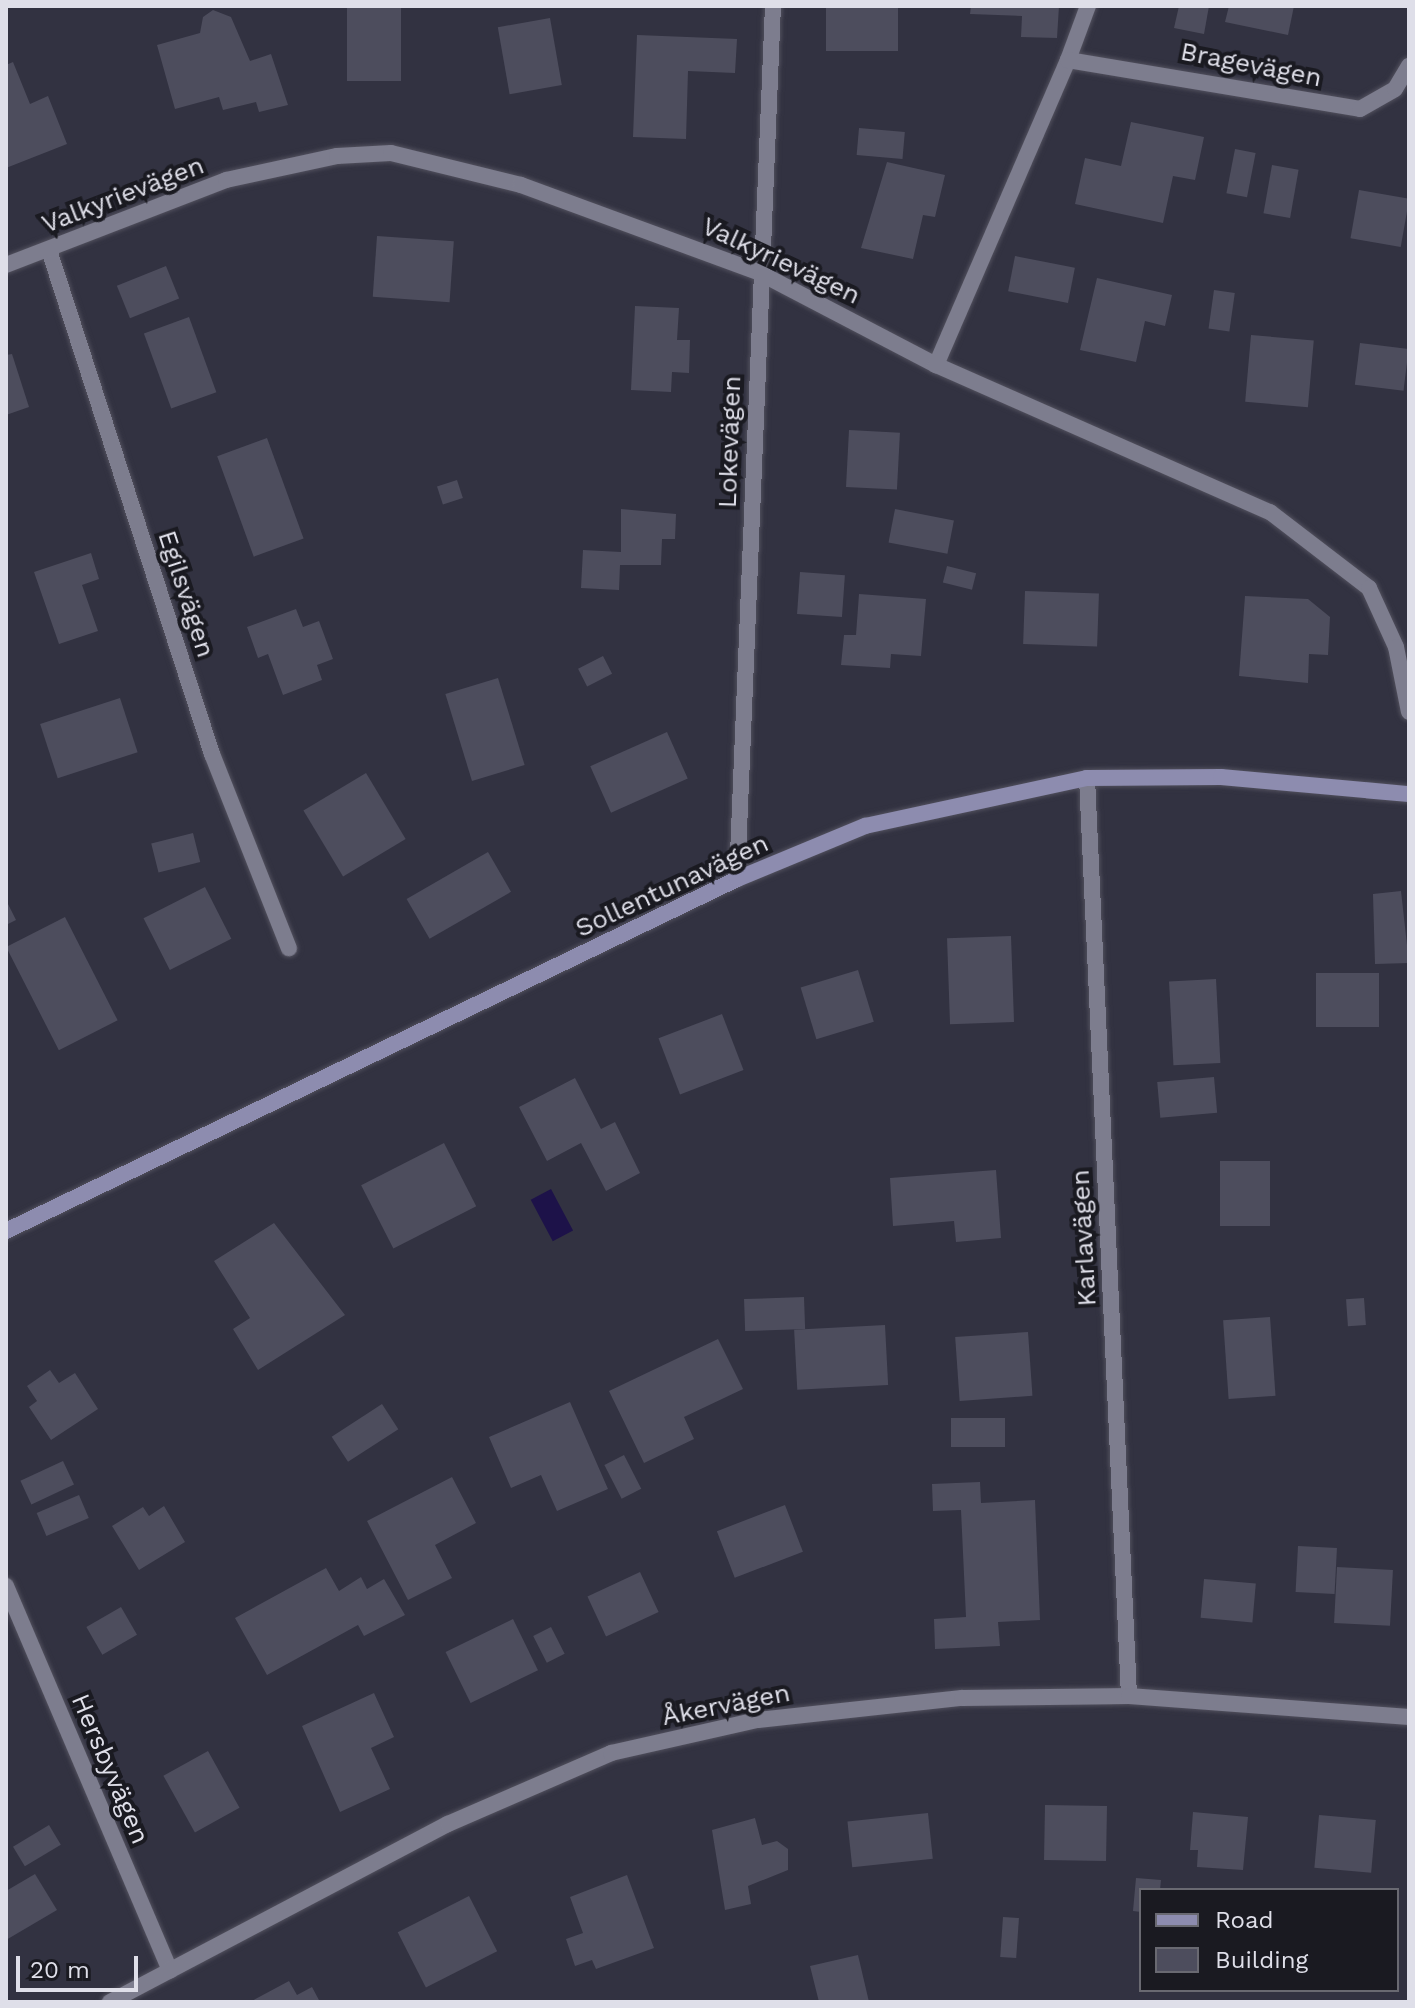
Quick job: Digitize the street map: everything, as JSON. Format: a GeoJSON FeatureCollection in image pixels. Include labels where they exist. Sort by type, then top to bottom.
{"type":"FeatureCollection","features":[{"type":"Feature","properties":{"kind":"street","name":"Lokevägen"},"geometry":{"type":"LineString","coordinates":[[737,879],[773,6]]}},
{"type":"Feature","properties":{"kind":"street"},"geometry":{"type":"LineString","coordinates":[[936,365],[1068,60],[1088,6]]}},
{"type":"Feature","properties":{"kind":"street","name":"Bragevägen"},"geometry":{"type":"LineString","coordinates":[[1068,60],[1360,109],[1395,89],[1409,66]]}},
{"type":"Feature","properties":{"kind":"street","name":"Valkyrievägen"},"geometry":{"type":"LineString","coordinates":[[6,265],[226,180],[337,156],[391,153],[521,185],[760,273],[936,365],[1270,512],[1325,549],[1369,588],[1396,647],[1409,712]]}},
{"type":"Feature","properties":{"kind":"street","name":"Egilsvägen"},"geometry":{"type":"LineString","coordinates":[[49,250],[212,754],[289,948]]}},
{"type":"Feature","properties":{"kind":"street","name":"Sollentunavägen"},"geometry":{"type":"LineString","coordinates":[[6,1231],[737,879],[865,826],[1087,778],[1221,777],[1409,794]]}},
{"type":"Feature","properties":{"kind":"street","name":"Karlavägen"},"geometry":{"type":"LineString","coordinates":[[1087,778],[1129,1696]]}},
{"type":"Feature","properties":{"kind":"street","name":"Hersbyvägen"},"geometry":{"type":"LineString","coordinates":[[6,1586],[170,1971]]}},
{"type":"Feature","properties":{"kind":"street","name":"Åkervägen"},"geometry":{"type":"LineString","coordinates":[[110,2002],[448,1824],[611,1753],[758,1720],[962,1698],[1129,1696],[1409,1717]]}},
{"type":"Feature","properties":{"kind":"shaded area"},"geometry":{"type":"Polygon","coordinates":[[[551,1189],[573,1230],[553,1241],[531,1200],[551,1189]]]}},
{"type":"Feature","properties":{"kind":"building"},"geometry":{"type":"Polygon","coordinates":[[[347,6],[401,6],[401,81],[347,81],[347,6]]]}},
{"type":"Feature","properties":{"kind":"building"},"geometry":{"type":"Polygon","coordinates":[[[826,6],[898,6],[898,51],[826,51],[826,6]]]}},
{"type":"Feature","properties":{"kind":"building"},"geometry":{"type":"Polygon","coordinates":[[[971,6],[1059,6],[1057,38],[1021,37],[1022,16],[970,14],[971,6]]]}},
{"type":"Feature","properties":{"kind":"building"},"geometry":{"type":"Polygon","coordinates":[[[1179,6],[1209,6],[1204,34],[1174,28],[1179,6]]]}},
{"type":"Feature","properties":{"kind":"building"},"geometry":{"type":"Polygon","coordinates":[[[1229,6],[1294,6],[1288,35],[1225,22],[1229,6]]]}},
{"type":"Feature","properties":{"kind":"building"},"geometry":{"type":"Polygon","coordinates":[[[213,10],[231,17],[250,61],[271,54],[288,105],[259,112],[256,102],[223,110],[219,97],[175,109],[157,45],[200,33],[203,17],[213,10]]]}},
{"type":"Feature","properties":{"kind":"building"},"geometry":{"type":"Polygon","coordinates":[[[550,18],[562,85],[510,94],[498,27],[550,18]]]}},
{"type":"Feature","properties":{"kind":"building"},"geometry":{"type":"Polygon","coordinates":[[[637,35],[737,39],[735,73],[688,71],[686,139],[633,137],[637,35]]]}},
{"type":"Feature","properties":{"kind":"building"},"geometry":{"type":"Polygon","coordinates":[[[13,62],[30,104],[48,96],[67,144],[6,168],[6,65],[13,62]]]}},
{"type":"Feature","properties":{"kind":"building"},"geometry":{"type":"Polygon","coordinates":[[[1131,122],[1204,137],[1195,180],[1173,176],[1163,223],[1075,204],[1085,158],[1121,166],[1131,122]]]}},
{"type":"Feature","properties":{"kind":"building"},"geometry":{"type":"Polygon","coordinates":[[[859,128],[905,132],[902,159],[857,155],[859,128]]]}},
{"type":"Feature","properties":{"kind":"building"},"geometry":{"type":"Polygon","coordinates":[[[1235,149],[1256,153],[1247,197],[1226,193],[1235,149]]]}},
{"type":"Feature","properties":{"kind":"building"},"geometry":{"type":"Polygon","coordinates":[[[887,162],[945,175],[935,217],[923,215],[913,259],[861,248],[887,162]]]}},
{"type":"Feature","properties":{"kind":"building"},"geometry":{"type":"Polygon","coordinates":[[[1272,165],[1299,170],[1290,218],[1263,213],[1272,165]]]}},
{"type":"Feature","properties":{"kind":"building"},"geometry":{"type":"Polygon","coordinates":[[[1359,190],[1409,199],[1401,247],[1350,238],[1359,190]]]}},
{"type":"Feature","properties":{"kind":"building"},"geometry":{"type":"Polygon","coordinates":[[[377,236],[454,241],[450,302],[373,297],[377,236]]]}},
{"type":"Feature","properties":{"kind":"building"},"geometry":{"type":"Polygon","coordinates":[[[1015,256],[1075,268],[1068,303],[1008,291],[1015,256]]]}},
{"type":"Feature","properties":{"kind":"building"},"geometry":{"type":"Polygon","coordinates":[[[166,266],[179,298],[130,318],[117,286],[166,266]]]}},
{"type":"Feature","properties":{"kind":"building"},"geometry":{"type":"Polygon","coordinates":[[[1097,278],[1172,295],[1165,326],[1145,321],[1136,362],[1080,350],[1097,278]]]}},
{"type":"Feature","properties":{"kind":"building"},"geometry":{"type":"Polygon","coordinates":[[[1214,290],[1235,293],[1229,332],[1209,329],[1214,290]]]}},
{"type":"Feature","properties":{"kind":"building"},"geometry":{"type":"Polygon","coordinates":[[[635,306],[679,308],[677,340],[690,340],[689,373],[672,372],[671,392],[631,390],[635,306]]]}},
{"type":"Feature","properties":{"kind":"building"},"geometry":{"type":"Polygon","coordinates":[[[189,317],[216,392],[171,409],[144,333],[189,317]]]}},
{"type":"Feature","properties":{"kind":"building"},"geometry":{"type":"Polygon","coordinates":[[[1251,335],[1314,340],[1308,407],[1245,402],[1251,335]]]}},
{"type":"Feature","properties":{"kind":"building"},"geometry":{"type":"Polygon","coordinates":[[[1360,343],[1409,349],[1404,391],[1355,385],[1360,343]]]}},
{"type":"Feature","properties":{"kind":"building"},"geometry":{"type":"Polygon","coordinates":[[[12,354],[29,407],[6,415],[6,355],[12,354]]]}},
{"type":"Feature","properties":{"kind":"building"},"geometry":{"type":"Polygon","coordinates":[[[849,430],[900,433],[897,490],[846,487],[849,430]]]}},
{"type":"Feature","properties":{"kind":"building"},"geometry":{"type":"Polygon","coordinates":[[[267,438],[304,539],[254,557],[217,456],[267,438]]]}},
{"type":"Feature","properties":{"kind":"building"},"geometry":{"type":"Polygon","coordinates":[[[457,480],[463,498],[443,505],[437,486],[457,480]]]}},
{"type":"Feature","properties":{"kind":"building"},"geometry":{"type":"Polygon","coordinates":[[[621,509],[676,514],[675,539],[662,539],[661,565],[620,565],[619,590],[581,588],[583,550],[621,552],[621,509]]]}},
{"type":"Feature","properties":{"kind":"building"},"geometry":{"type":"Polygon","coordinates":[[[895,509],[954,520],[947,554],[889,542],[895,509]]]}},
{"type":"Feature","properties":{"kind":"building"},"geometry":{"type":"Polygon","coordinates":[[[91,553],[99,579],[82,585],[98,631],[59,644],[34,572],[91,553]]]}},
{"type":"Feature","properties":{"kind":"building"},"geometry":{"type":"Polygon","coordinates":[[[947,566],[976,573],[972,590],[943,582],[947,566]]]}},
{"type":"Feature","properties":{"kind":"building"},"geometry":{"type":"Polygon","coordinates":[[[800,572],[845,575],[842,617],[797,614],[800,572]]]}},
{"type":"Feature","properties":{"kind":"building"},"geometry":{"type":"Polygon","coordinates":[[[1025,591],[1099,594],[1097,647],[1023,644],[1025,591]]]}},
{"type":"Feature","properties":{"kind":"building"},"geometry":{"type":"Polygon","coordinates":[[[859,594],[926,599],[921,656],[891,654],[890,668],[841,665],[844,635],[856,635],[859,594]]]}},
{"type":"Feature","properties":{"kind":"building"},"geometry":{"type":"Polygon","coordinates":[[[1245,596],[1308,599],[1330,617],[1328,655],[1309,654],[1308,683],[1239,676],[1245,596]]]}},
{"type":"Feature","properties":{"kind":"building"},"geometry":{"type":"Polygon","coordinates":[[[296,609],[303,627],[319,621],[333,659],[317,665],[322,680],[283,695],[268,654],[258,658],[247,627],[296,609]]]}},
{"type":"Feature","properties":{"kind":"building"},"geometry":{"type":"Polygon","coordinates":[[[603,656],[612,674],[587,687],[578,669],[603,656]]]}},
{"type":"Feature","properties":{"kind":"building"},"geometry":{"type":"Polygon","coordinates":[[[498,678],[525,765],[472,781],[445,694],[498,678]]]}},
{"type":"Feature","properties":{"kind":"building"},"geometry":{"type":"Polygon","coordinates":[[[120,698],[138,752],[58,778],[40,724],[120,698]]]}},
{"type":"Feature","properties":{"kind":"building"},"geometry":{"type":"Polygon","coordinates":[[[667,732],[688,779],[611,813],[590,766],[667,732]]]}},
{"type":"Feature","properties":{"kind":"building"},"geometry":{"type":"Polygon","coordinates":[[[366,773],[406,839],[343,877],[303,811],[366,773]]]}},
{"type":"Feature","properties":{"kind":"building"},"geometry":{"type":"Polygon","coordinates":[[[193,833],[200,862],[159,873],[151,843],[193,833]]]}},
{"type":"Feature","properties":{"kind":"building"},"geometry":{"type":"Polygon","coordinates":[[[488,852],[511,892],[430,939],[407,899],[488,852]]]}},
{"type":"Feature","properties":{"kind":"building"},"geometry":{"type":"Polygon","coordinates":[[[205,887],[231,939],[170,970],[144,918],[205,887]]]}},
{"type":"Feature","properties":{"kind":"building"},"geometry":{"type":"Polygon","coordinates":[[[1401,891],[1409,963],[1375,964],[1373,894],[1401,891]]]}},
{"type":"Feature","properties":{"kind":"building"},"geometry":{"type":"Polygon","coordinates":[[[6,900],[16,920],[6,925],[6,900]]]}},
{"type":"Feature","properties":{"kind":"building"},"geometry":{"type":"Polygon","coordinates":[[[65,917],[118,1020],[59,1050],[6,947],[65,917]]]}},
{"type":"Feature","properties":{"kind":"building"},"geometry":{"type":"Polygon","coordinates":[[[1011,936],[1014,1022],[950,1024],[947,938],[1011,936]]]}},
{"type":"Feature","properties":{"kind":"building"},"geometry":{"type":"Polygon","coordinates":[[[858,970],[874,1022],[816,1039],[801,988],[858,970]]]}},
{"type":"Feature","properties":{"kind":"building"},"geometry":{"type":"Polygon","coordinates":[[[1316,973],[1379,973],[1379,1027],[1316,1027],[1316,973]]]}},
{"type":"Feature","properties":{"kind":"building"},"geometry":{"type":"Polygon","coordinates":[[[1216,979],[1220,1063],[1173,1065],[1169,981],[1216,979]]]}},
{"type":"Feature","properties":{"kind":"building"},"geometry":{"type":"Polygon","coordinates":[[[722,1014],[744,1070],[680,1094],[659,1038],[722,1014]]]}},
{"type":"Feature","properties":{"kind":"building"},"geometry":{"type":"Polygon","coordinates":[[[1214,1077],[1217,1113],[1160,1118],[1157,1082],[1214,1077]]]}},
{"type":"Feature","properties":{"kind":"building"},"geometry":{"type":"Polygon","coordinates":[[[575,1078],[601,1129],[615,1122],[640,1173],[606,1191],[581,1143],[547,1161],[519,1107],[575,1078]]]}},
{"type":"Feature","properties":{"kind":"building"},"geometry":{"type":"Polygon","coordinates":[[[444,1143],[476,1206],[393,1248],[361,1185],[444,1143]]]}},
{"type":"Feature","properties":{"kind":"building"},"geometry":{"type":"Polygon","coordinates":[[[1220,1161],[1270,1161],[1270,1226],[1220,1226],[1220,1161]]]}},
{"type":"Feature","properties":{"kind":"building"},"geometry":{"type":"Polygon","coordinates":[[[996,1170],[1001,1238],[956,1242],[954,1221],[893,1226],[890,1178],[996,1170]]]}},
{"type":"Feature","properties":{"kind":"building"},"geometry":{"type":"Polygon","coordinates":[[[274,1223],[345,1315],[258,1370],[233,1329],[250,1318],[214,1261],[274,1223]]]}},
{"type":"Feature","properties":{"kind":"building"},"geometry":{"type":"Polygon","coordinates":[[[804,1297],[805,1329],[745,1331],[744,1299],[804,1297]]]}},
{"type":"Feature","properties":{"kind":"building"},"geometry":{"type":"Polygon","coordinates":[[[1364,1298],[1366,1325],[1348,1326],[1346,1299],[1364,1298]]]}},
{"type":"Feature","properties":{"kind":"building"},"geometry":{"type":"Polygon","coordinates":[[[1270,1317],[1276,1396],[1229,1399],[1223,1320],[1270,1317]]]}},
{"type":"Feature","properties":{"kind":"building"},"geometry":{"type":"Polygon","coordinates":[[[885,1325],[888,1385],[797,1390],[794,1330],[885,1325]]]}},
{"type":"Feature","properties":{"kind":"building"},"geometry":{"type":"Polygon","coordinates":[[[1028,1332],[1032,1396],[960,1401],[955,1337],[1028,1332]]]}},
{"type":"Feature","properties":{"kind":"building"},"geometry":{"type":"Polygon","coordinates":[[[718,1339],[743,1389],[684,1417],[694,1439],[644,1463],[609,1391],[718,1339]]]}},
{"type":"Feature","properties":{"kind":"building"},"geometry":{"type":"Polygon","coordinates":[[[50,1370],[59,1383],[75,1373],[98,1409],[51,1440],[29,1407],[37,1401],[27,1386],[50,1370]]]}},
{"type":"Feature","properties":{"kind":"building"},"geometry":{"type":"Polygon","coordinates":[[[570,1402],[608,1489],[557,1511],[541,1475],[511,1488],[489,1437],[570,1402]]]}},
{"type":"Feature","properties":{"kind":"building"},"geometry":{"type":"Polygon","coordinates":[[[382,1404],[398,1429],[348,1462],[332,1437],[382,1404]]]}},
{"type":"Feature","properties":{"kind":"building"},"geometry":{"type":"Polygon","coordinates":[[[951,1418],[1005,1418],[1005,1447],[951,1447],[951,1418]]]}},
{"type":"Feature","properties":{"kind":"building"},"geometry":{"type":"Polygon","coordinates":[[[624,1455],[641,1489],[622,1499],[604,1465],[624,1455]]]}},
{"type":"Feature","properties":{"kind":"building"},"geometry":{"type":"Polygon","coordinates":[[[63,1461],[74,1485],[31,1504],[20,1481],[63,1461]]]}},
{"type":"Feature","properties":{"kind":"building"},"geometry":{"type":"Polygon","coordinates":[[[452,1477],[476,1523],[435,1545],[452,1578],[408,1600],[367,1521],[452,1477]]]}},
{"type":"Feature","properties":{"kind":"building"},"geometry":{"type":"Polygon","coordinates":[[[980,1482],[981,1503],[1035,1500],[1040,1620],[998,1622],[1000,1646],[935,1649],[934,1619],[966,1617],[961,1510],[933,1511],[932,1484],[980,1482]]]}},
{"type":"Feature","properties":{"kind":"building"},"geometry":{"type":"Polygon","coordinates":[[[79,1495],[89,1518],[46,1536],[37,1513],[79,1495]]]}},
{"type":"Feature","properties":{"kind":"building"},"geometry":{"type":"Polygon","coordinates":[[[785,1505],[803,1552],[735,1578],[717,1531],[785,1505]]]}},
{"type":"Feature","properties":{"kind":"building"},"geometry":{"type":"Polygon","coordinates":[[[164,1506],[185,1542],[139,1570],[112,1526],[143,1507],[149,1516],[164,1506]]]}},
{"type":"Feature","properties":{"kind":"building"},"geometry":{"type":"Polygon","coordinates":[[[1298,1546],[1337,1548],[1335,1594],[1296,1592],[1298,1546]]]}},
{"type":"Feature","properties":{"kind":"building"},"geometry":{"type":"Polygon","coordinates":[[[1337,1567],[1393,1570],[1390,1626],[1334,1623],[1337,1567]]]}},
{"type":"Feature","properties":{"kind":"building"},"geometry":{"type":"Polygon","coordinates":[[[326,1568],[339,1591],[361,1577],[367,1589],[384,1579],[405,1615],[364,1636],[358,1625],[267,1675],[235,1618],[326,1568]]]}},
{"type":"Feature","properties":{"kind":"building"},"geometry":{"type":"Polygon","coordinates":[[[640,1572],[659,1612],[606,1636],[587,1597],[640,1572]]]}},
{"type":"Feature","properties":{"kind":"building"},"geometry":{"type":"Polygon","coordinates":[[[1204,1579],[1256,1584],[1252,1622],[1201,1618],[1204,1579]]]}},
{"type":"Feature","properties":{"kind":"building"},"geometry":{"type":"Polygon","coordinates":[[[121,1607],[137,1635],[102,1655],[86,1627],[121,1607]]]}},
{"type":"Feature","properties":{"kind":"building"},"geometry":{"type":"Polygon","coordinates":[[[513,1619],[538,1670],[471,1703],[446,1652],[513,1619]]]}},
{"type":"Feature","properties":{"kind":"building"},"geometry":{"type":"Polygon","coordinates":[[[551,1627],[565,1654],[547,1663],[533,1636],[551,1627]]]}},
{"type":"Feature","properties":{"kind":"building"},"geometry":{"type":"Polygon","coordinates":[[[374,1693],[394,1737],[371,1748],[390,1789],[340,1812],[302,1726],[374,1693]]]}},
{"type":"Feature","properties":{"kind":"building"},"geometry":{"type":"Polygon","coordinates":[[[208,1751],[240,1808],[195,1833],[163,1776],[208,1751]]]}},
{"type":"Feature","properties":{"kind":"building"},"geometry":{"type":"Polygon","coordinates":[[[1045,1805],[1107,1806],[1106,1861],[1044,1860],[1045,1805]]]}},
{"type":"Feature","properties":{"kind":"building"},"geometry":{"type":"Polygon","coordinates":[[[1193,1812],[1248,1817],[1243,1870],[1197,1867],[1198,1850],[1190,1850],[1193,1812]]]}},
{"type":"Feature","properties":{"kind":"building"},"geometry":{"type":"Polygon","coordinates":[[[928,1813],[933,1859],[852,1867],[847,1821],[928,1813]]]}},
{"type":"Feature","properties":{"kind":"building"},"geometry":{"type":"Polygon","coordinates":[[[1319,1815],[1376,1820],[1371,1873],[1314,1868],[1319,1815]]]}},
{"type":"Feature","properties":{"kind":"building"},"geometry":{"type":"Polygon","coordinates":[[[755,1818],[762,1845],[777,1841],[788,1849],[788,1870],[748,1886],[751,1904],[725,1910],[712,1830],[755,1818]]]}},
{"type":"Feature","properties":{"kind":"building"},"geometry":{"type":"Polygon","coordinates":[[[49,1825],[61,1845],[25,1866],[13,1847],[49,1825]]]}},
{"type":"Feature","properties":{"kind":"building"},"geometry":{"type":"Polygon","coordinates":[[[35,1874],[57,1910],[6,1940],[6,1891],[35,1874]]]}},
{"type":"Feature","properties":{"kind":"building"},"geometry":{"type":"Polygon","coordinates":[[[627,1875],[654,1948],[596,1969],[592,1960],[575,1966],[566,1939],[583,1933],[570,1897],[627,1875]]]}},
{"type":"Feature","properties":{"kind":"building"},"geometry":{"type":"Polygon","coordinates":[[[1136,1878],[1161,1880],[1160,1888],[1139,1888],[1139,1912],[1133,1911],[1136,1878]]]}},
{"type":"Feature","properties":{"kind":"building"},"geometry":{"type":"Polygon","coordinates":[[[469,1896],[497,1951],[426,1988],[398,1932],[469,1896]]]}},
{"type":"Feature","properties":{"kind":"building"},"geometry":{"type":"Polygon","coordinates":[[[1003,1917],[1019,1918],[1016,1958],[1000,1957],[1003,1917]]]}},
{"type":"Feature","properties":{"kind":"building"},"geometry":{"type":"Polygon","coordinates":[[[858,1955],[869,2002],[819,2002],[810,1966],[858,1955]]]}},
{"type":"Feature","properties":{"kind":"building"},"geometry":{"type":"Polygon","coordinates":[[[289,1981],[297,1995],[312,1987],[320,2002],[250,2002],[289,1981]]]}}]}
